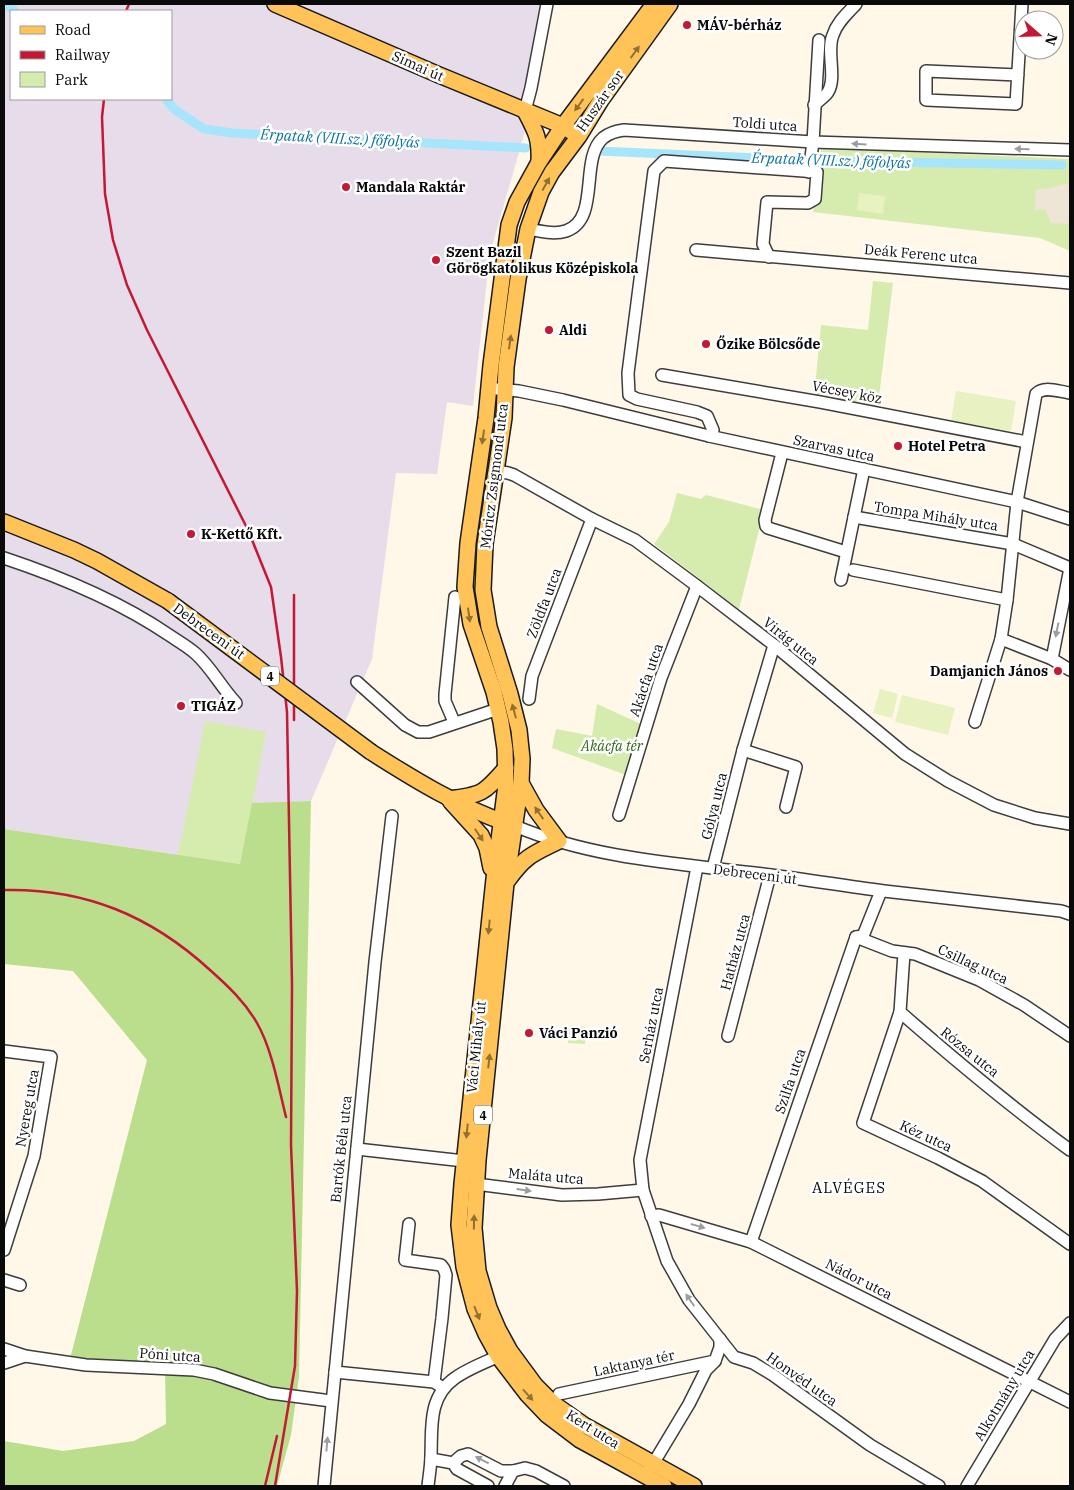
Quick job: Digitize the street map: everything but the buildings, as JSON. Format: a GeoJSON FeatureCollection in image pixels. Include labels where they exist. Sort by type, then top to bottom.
{"type":"FeatureCollection","features":[{"type":"Feature","properties":{"kind":"main road","name":"Simai út"},"geometry":{"type":"LineString","coordinates":[[275,4],[563,126]]}},
{"type":"Feature","properties":{"kind":"main road","name":"Huszár sor"},"geometry":{"type":"LineString","coordinates":[[654,4],[563,126],[578,136],[600,100],[670,4]]}},
{"type":"Feature","properties":{"kind":"main road"},"geometry":{"type":"LineString","coordinates":[[524,111],[537,135],[540,145],[539,162]]}},
{"type":"Feature","properties":{"kind":"main road","name":"Móricz Zsigmond utca"},"geometry":{"type":"LineString","coordinates":[[508,823],[504,739],[498,709],[473,633],[465,587],[468,543],[510,225],[517,202],[539,162],[563,126]]}},
{"type":"Feature","properties":{"kind":"main road","name":"Móricz Zsigmond utca"},"geometry":{"type":"LineString","coordinates":[[508,823],[521,783],[522,759],[517,720],[489,627],[483,590],[485,544],[504,418],[506,367],[518,279],[528,229],[552,172],[578,136]]}},
{"type":"Feature","properties":{"kind":"main road","name":"Debreceni út"},"geometry":{"type":"LineString","coordinates":[[4,522],[97,561],[168,601],[371,752],[416,782],[449,799],[508,823]]}},
{"type":"Feature","properties":{"kind":"main road"},"geometry":{"type":"LineString","coordinates":[[449,799],[475,796],[490,787],[506,768]]}},
{"type":"Feature","properties":{"kind":"main road"},"geometry":{"type":"LineString","coordinates":[[500,881],[529,856],[560,842],[536,810],[521,783]]}},
{"type":"Feature","properties":{"kind":"main road","name":"Debreceni út"},"geometry":{"type":"LineString","coordinates":[[449,799],[481,835],[500,881]]}},
{"type":"Feature","properties":{"kind":"main road","name":"Váci Mihály út"},"geometry":{"type":"LineString","coordinates":[[504,1354],[475,1309],[464,1267],[459,1225],[464,1161],[508,823]]}},
{"type":"Feature","properties":{"kind":"main road","name":"Váci Mihály út"},"geometry":{"type":"LineString","coordinates":[[500,881],[474,1228],[478,1271],[489,1308],[498,1329],[504,1354]]}},
{"type":"Feature","properties":{"kind":"main road","name":"Kert utca"},"geometry":{"type":"LineString","coordinates":[[504,1354],[554,1404],[649,1471],[664,1486]]}},
{"type":"Feature","properties":{"kind":"main road","name":"Kert utca"},"geometry":{"type":"LineString","coordinates":[[649,1471],[694,1486]]}},
{"type":"Feature","properties":{"kind":"street"},"geometry":{"type":"LineString","coordinates":[[524,111],[532,88],[547,4]]}},
{"type":"Feature","properties":{"kind":"street"},"geometry":{"type":"LineString","coordinates":[[814,105],[827,94],[831,84],[831,44],[833,35],[840,21],[856,4]]}},
{"type":"Feature","properties":{"kind":"street"},"geometry":{"type":"LineString","coordinates":[[1018,75],[926,71],[926,100],[1016,104],[1018,75],[1022,4]]}},
{"type":"Feature","properties":{"kind":"street"},"geometry":{"type":"LineString","coordinates":[[809,169],[819,40]]}},
{"type":"Feature","properties":{"kind":"street","name":"Toldi utca"},"geometry":{"type":"LineString","coordinates":[[528,229],[559,232],[567,230],[579,220],[584,211],[596,147],[602,139],[612,132],[624,130],[812,146],[1070,150]]}},
{"type":"Feature","properties":{"kind":"street"},"geometry":{"type":"LineString","coordinates":[[709,436],[713,430],[708,416],[637,399],[630,394],[628,373],[654,171],[664,161],[809,169],[817,172],[815,199],[808,203],[766,202],[763,244],[769,257]]}},
{"type":"Feature","properties":{"kind":"street","name":"Deák Ferenc utca"},"geometry":{"type":"LineString","coordinates":[[696,250],[1070,283]]}},
{"type":"Feature","properties":{"kind":"street","name":"Vécsey köz"},"geometry":{"type":"LineString","coordinates":[[662,375],[820,402],[1027,442]]}},
{"type":"Feature","properties":{"kind":"street","name":"Szarvas utca"},"geometry":{"type":"LineString","coordinates":[[488,388],[528,393],[571,402],[782,453],[1017,502],[1070,519]]}},
{"type":"Feature","properties":{"kind":"street"},"geometry":{"type":"LineString","coordinates":[[1017,502],[1036,394],[1040,390],[1045,389],[1070,394]]}},
{"type":"Feature","properties":{"kind":"street"},"geometry":{"type":"LineString","coordinates":[[782,453],[765,520],[766,526],[846,552]]}},
{"type":"Feature","properties":{"kind":"street"},"geometry":{"type":"LineString","coordinates":[[840,580],[864,469]]}},
{"type":"Feature","properties":{"kind":"street","name":"Virág utca"},"geometry":{"type":"LineString","coordinates":[[496,471],[508,472],[592,519],[635,540],[774,645],[906,754],[948,782],[994,805],[1035,818],[1070,824]]}},
{"type":"Feature","properties":{"kind":"street","name":"Tompa Mihály utca"},"geometry":{"type":"LineString","coordinates":[[975,722],[1001,639],[1008,600],[1017,502]]}},
{"type":"Feature","properties":{"kind":"street","name":"Tompa Mihály utca"},"geometry":{"type":"LineString","coordinates":[[854,517],[1013,544],[1070,568],[1052,659]]}},
{"type":"Feature","properties":{"kind":"street","name":"Zöldfa utca"},"geometry":{"type":"LineString","coordinates":[[530,699],[532,676],[592,519]]}},
{"type":"Feature","properties":{"kind":"street"},"geometry":{"type":"LineString","coordinates":[[4,558],[94,592],[149,621],[195,653],[236,703]]}},
{"type":"Feature","properties":{"kind":"street"},"geometry":{"type":"LineString","coordinates":[[853,570],[1008,600]]}},
{"type":"Feature","properties":{"kind":"street","name":"Akácfa utca"},"geometry":{"type":"LineString","coordinates":[[619,815],[661,678],[698,586]]}},
{"type":"Feature","properties":{"kind":"street"},"geometry":{"type":"LineString","coordinates":[[454,722],[445,701],[445,694],[455,597]]}},
{"type":"Feature","properties":{"kind":"street"},"geometry":{"type":"LineString","coordinates":[[1001,639],[1052,659],[1070,670]]}},
{"type":"Feature","properties":{"kind":"street","name":"Gólya utca"},"geometry":{"type":"LineString","coordinates":[[713,868],[743,750],[774,645]]}},
{"type":"Feature","properties":{"kind":"street"},"geometry":{"type":"LineString","coordinates":[[357,682],[405,725],[418,732],[429,732],[454,722],[498,709]]}},
{"type":"Feature","properties":{"kind":"street"},"geometry":{"type":"LineString","coordinates":[[743,750],[796,767],[786,807]]}},
{"type":"Feature","properties":{"kind":"street","name":"Bartók Béla utca"},"geometry":{"type":"LineString","coordinates":[[324,1486],[356,1148],[392,816]]}},
{"type":"Feature","properties":{"kind":"street","name":"Debreceni út"},"geometry":{"type":"LineString","coordinates":[[508,823],[560,842],[610,853],[697,867],[1062,911],[1070,914]]}},
{"type":"Feature","properties":{"kind":"street","name":"Serház utca"},"geometry":{"type":"LineString","coordinates":[[643,1190],[640,1160],[697,867]]}},
{"type":"Feature","properties":{"kind":"street","name":"Hatház utca"},"geometry":{"type":"LineString","coordinates":[[728,1036],[770,875]]}},
{"type":"Feature","properties":{"kind":"street","name":"Szilfa utca"},"geometry":{"type":"LineString","coordinates":[[750,1242],[862,928],[879,890]]}},
{"type":"Feature","properties":{"kind":"street","name":"Csillag utca"},"geometry":{"type":"LineString","coordinates":[[860,936],[892,951],[915,954],[979,980],[1024,1005],[1070,1036]]}},
{"type":"Feature","properties":{"kind":"street"},"geometry":{"type":"LineString","coordinates":[[900,1012],[904,953]]}},
{"type":"Feature","properties":{"kind":"street","name":"Rózsa utca"},"geometry":{"type":"LineString","coordinates":[[900,1012],[959,1063],[1070,1150]]}},
{"type":"Feature","properties":{"kind":"street","name":"Kéz utca"},"geometry":{"type":"LineString","coordinates":[[900,1012],[863,1123],[982,1181],[1070,1244]]}},
{"type":"Feature","properties":{"kind":"street","name":"Nyereg utca"},"geometry":{"type":"LineString","coordinates":[[4,1051],[51,1057],[34,1156],[9,1217],[4,1250]]}},
{"type":"Feature","properties":{"kind":"street"},"geometry":{"type":"LineString","coordinates":[[356,1148],[464,1161]]}},
{"type":"Feature","properties":{"kind":"street","name":"Maláta utca"},"geometry":{"type":"LineString","coordinates":[[476,1184],[562,1195],[643,1190]]}},
{"type":"Feature","properties":{"kind":"street"},"geometry":{"type":"LineString","coordinates":[[643,1190],[666,1262],[689,1300],[734,1357]]}},
{"type":"Feature","properties":{"kind":"street","name":"Nádor utca"},"geometry":{"type":"LineString","coordinates":[[651,1216],[659,1215],[750,1242],[1070,1402]]}},
{"type":"Feature","properties":{"kind":"street"},"geometry":{"type":"LineString","coordinates":[[409,1224],[405,1260],[441,1265],[446,1275],[441,1327],[439,1385],[432,1414],[428,1486]]}},
{"type":"Feature","properties":{"kind":"street"},"geometry":{"type":"LineString","coordinates":[[4,1280],[20,1285]]}},
{"type":"Feature","properties":{"kind":"street","name":"Alkotmány utca"},"geometry":{"type":"LineString","coordinates":[[967,1486],[1029,1381],[1056,1339],[1070,1323]]}},
{"type":"Feature","properties":{"kind":"street"},"geometry":{"type":"LineString","coordinates":[[649,1471],[689,1404],[706,1370],[715,1361],[720,1347],[720,1339]]}},
{"type":"Feature","properties":{"kind":"street","name":"Póni utca"},"geometry":{"type":"LineString","coordinates":[[4,1349],[25,1356],[86,1365],[194,1370],[214,1374],[270,1393],[331,1401]]}},
{"type":"Feature","properties":{"kind":"street"},"geometry":{"type":"LineString","coordinates":[[335,1372],[439,1385],[504,1354]]}},
{"type":"Feature","properties":{"kind":"street"},"geometry":{"type":"LineString","coordinates":[[4,1363],[25,1356]]}},
{"type":"Feature","properties":{"kind":"street","name":"Laktanya tér"},"geometry":{"type":"LineString","coordinates":[[559,1394],[734,1357]]}},
{"type":"Feature","properties":{"kind":"street","name":"Honvéd utca"},"geometry":{"type":"LineString","coordinates":[[734,1357],[753,1363],[773,1375],[870,1445],[939,1486]]}},
{"type":"Feature","properties":{"kind":"street"},"geometry":{"type":"LineString","coordinates":[[453,1463],[461,1456],[468,1454],[501,1471],[525,1468],[536,1471],[564,1486]]}},
{"type":"Feature","properties":{"kind":"street"},"geometry":{"type":"LineString","coordinates":[[431,1458],[453,1463],[458,1469],[488,1486]]}},
{"type":"Feature","properties":{"kind":"street"},"geometry":{"type":"LineString","coordinates":[[505,1486],[513,1471]]}},
{"type":"Feature","properties":{"kind":"shaded area"},"geometry":{"type":"Polygon","coordinates":[[[4,4],[550,4],[532,107],[490,253],[473,406],[447,402],[437,474],[396,473],[372,659],[311,801],[252,804],[241,864],[4,829],[4,4]]]}},
{"type":"Feature","properties":{"kind":"shaded area"},"geometry":{"type":"Polygon","coordinates":[[[1070,183],[1070,224],[1051,223],[1045,209],[1035,210],[1036,189],[1045,189],[1070,183]]]}},
{"type":"Feature","properties":{"kind":"green space"},"geometry":{"type":"Polygon","coordinates":[[[821,148],[1070,159],[1070,251],[1040,238],[813,212],[821,148]]]}},
{"type":"Feature","properties":{"kind":"green space"},"geometry":{"type":"Polygon","coordinates":[[[859,193],[885,196],[883,214],[857,210],[859,193]]]}},
{"type":"Feature","properties":{"kind":"green space"},"geometry":{"type":"Polygon","coordinates":[[[873,281],[893,283],[877,413],[814,397],[821,325],[868,330],[873,281]]]}},
{"type":"Feature","properties":{"kind":"green space"},"geometry":{"type":"Polygon","coordinates":[[[956,391],[1016,401],[1011,431],[951,421],[956,391]]]}},
{"type":"Feature","properties":{"kind":"green space"},"geometry":{"type":"Polygon","coordinates":[[[677,493],[701,499],[706,495],[764,510],[739,609],[654,544],[669,522],[677,493]]]}},
{"type":"Feature","properties":{"kind":"green space"},"geometry":{"type":"Polygon","coordinates":[[[880,689],[898,694],[892,718],[873,713],[880,689]]]}},
{"type":"Feature","properties":{"kind":"green space"},"geometry":{"type":"Polygon","coordinates":[[[902,695],[955,708],[948,735],[895,722],[902,695]]]}},
{"type":"Feature","properties":{"kind":"green space","name":"Akácfa tér"},"geometry":{"type":"Polygon","coordinates":[[[597,704],[641,724],[626,775],[552,748],[556,729],[592,736],[597,704]]]}},
{"type":"Feature","properties":{"kind":"green space"},"geometry":{"type":"Polygon","coordinates":[[[205,721],[266,732],[241,864],[178,855],[205,721]]]}},
{"type":"Feature","properties":{"kind":"green space"},"geometry":{"type":"Polygon","coordinates":[[[311,801],[299,1377],[291,1435],[277,1486],[4,1486],[4,1441],[63,1451],[134,1441],[166,1424],[165,1369],[70,1359],[147,1060],[73,971],[4,964],[4,829],[240,864],[252,803],[311,801]]]}},
{"type":"Feature","properties":{"kind":"green space"},"geometry":{"type":"Polygon","coordinates":[[[570,1025],[586,1027],[585,1044],[568,1043],[570,1025]]]}},
{"type":"Feature","properties":{"kind":"waterway","name":"Érpatak (VIII.sz.) főfolyás"},"geometry":{"type":"LineString","coordinates":[[4,4],[13,10]]}},
{"type":"Feature","properties":{"kind":"waterway","name":"Érpatak (VIII.sz.) főfolyás"},"geometry":{"type":"LineString","coordinates":[[167,100],[174,109],[204,129],[233,133],[526,148]]}},
{"type":"Feature","properties":{"kind":"waterway","name":"Érpatak (VIII.sz.) főfolyás"},"geometry":{"type":"LineString","coordinates":[[599,151],[826,161],[1062,165]]}},
{"type":"Feature","properties":{"kind":"railway"},"geometry":{"type":"LineString","coordinates":[[126,10],[129,4]]}},
{"type":"Feature","properties":{"kind":"railway"},"geometry":{"type":"LineString","coordinates":[[104,100],[102,117],[105,194],[113,240],[127,285],[147,330],[248,530],[271,587],[281,657],[287,712],[292,985],[291,1145],[297,1291],[295,1366],[275,1486]]}},
{"type":"Feature","properties":{"kind":"railway"},"geometry":{"type":"LineString","coordinates":[[294,595],[294,720]]}},
{"type":"Feature","properties":{"kind":"railway"},"geometry":{"type":"LineString","coordinates":[[4,890],[62,894],[89,900],[140,920],[188,951],[230,988],[242,1001],[257,1023],[271,1057],[286,1117]]}},
{"type":"Feature","properties":{"kind":"railway"},"geometry":{"type":"LineString","coordinates":[[265,1486],[277,1436]]}},
{"type":"Feature","properties":{"kind":"place","name":"MÁV-bérház"},"geometry":{"type":"Point","coordinates":[687,25]}},
{"type":"Feature","properties":{"kind":"place","name":"Mandala Raktár"},"geometry":{"type":"Point","coordinates":[346,187]}},
{"type":"Feature","properties":{"kind":"place","name":"Szent Bazil Görögkatolikus Középiskola"},"geometry":{"type":"Point","coordinates":[436,260]}},
{"type":"Feature","properties":{"kind":"place","name":"Aldi"},"geometry":{"type":"Point","coordinates":[549,330]}},
{"type":"Feature","properties":{"kind":"place","name":"Őzike Bölcsőde"},"geometry":{"type":"Point","coordinates":[706,344]}},
{"type":"Feature","properties":{"kind":"place","name":"Hotel Petra"},"geometry":{"type":"Point","coordinates":[898,446]}},
{"type":"Feature","properties":{"kind":"place","name":"K-Kettő Kft."},"geometry":{"type":"Point","coordinates":[191,534]}},
{"type":"Feature","properties":{"kind":"place","name":"Damjanich János"},"geometry":{"type":"Point","coordinates":[1058,671]}},
{"type":"Feature","properties":{"kind":"place","name":"TIGÁZ"},"geometry":{"type":"Point","coordinates":[181,706]}},
{"type":"Feature","properties":{"kind":"place","name":"Váci Panzió"},"geometry":{"type":"Point","coordinates":[529,1033]}},
{"type":"Feature","properties":{"kind":"district","name":"ALVÉGES"},"geometry":{"type":"Point","coordinates":[849,1187]}}]}
